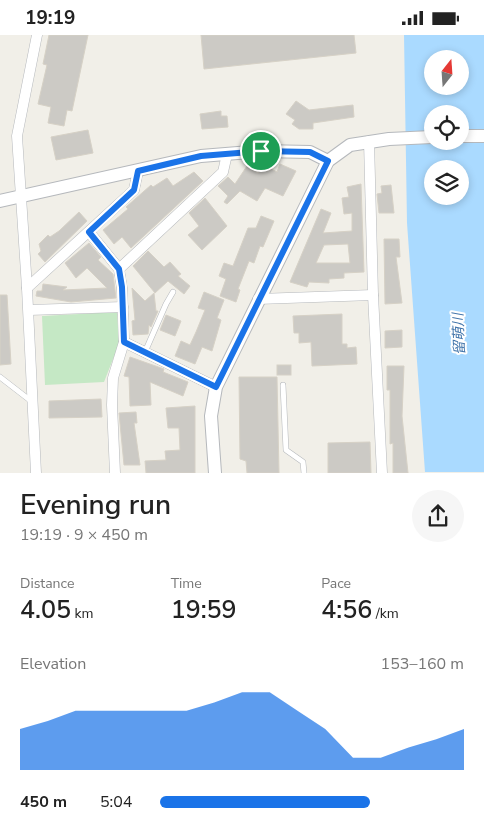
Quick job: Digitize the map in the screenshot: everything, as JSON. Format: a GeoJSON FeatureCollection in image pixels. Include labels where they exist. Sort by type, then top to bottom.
{"type":"FeatureCollection","features":[{"type":"Feature","properties":{"kind":"street"},"geometry":{"type":"LineString","coordinates":[[29,35],[34,52]]}},
{"type":"Feature","properties":{"kind":"street"},"geometry":{"type":"LineString","coordinates":[[36,473],[28,288],[17,136],[37,35]]}},
{"type":"Feature","properties":{"kind":"street"},"geometry":{"type":"LineString","coordinates":[[469,136],[484,136]]}},
{"type":"Feature","properties":{"kind":"street"},"geometry":{"type":"LineString","coordinates":[[215,473],[212,416],[216,387],[328,161],[350,145],[369,141],[424,137]]}},
{"type":"Feature","properties":{"kind":"street"},"geometry":{"type":"LineString","coordinates":[[369,141],[373,295],[382,473]]}},
{"type":"Feature","properties":{"kind":"street"},"geometry":{"type":"LineString","coordinates":[[0,201],[201,156],[261,151],[310,152],[328,161]]}},
{"type":"Feature","properties":{"kind":"street"},"geometry":{"type":"LineString","coordinates":[[119,269],[223,172],[227,154]]}},
{"type":"Feature","properties":{"kind":"street"},"geometry":{"type":"LineString","coordinates":[[28,288],[134,190],[138,171]]}},
{"type":"Feature","properties":{"kind":"street"},"geometry":{"type":"LineString","coordinates":[[89,232],[119,269],[124,342],[113,378],[112,405],[116,473]]}},
{"type":"Feature","properties":{"kind":"street"},"geometry":{"type":"LineString","coordinates":[[258,299],[373,295]]}},
{"type":"Feature","properties":{"kind":"street"},"geometry":{"type":"LineString","coordinates":[[28,310],[123,307]]}},
{"type":"Feature","properties":{"kind":"street"},"geometry":{"type":"LineString","coordinates":[[124,342],[216,387]]}},
{"type":"Feature","properties":{"kind":"lane"},"geometry":{"type":"LineString","coordinates":[[145,353],[173,292]]}},
{"type":"Feature","properties":{"kind":"lane"},"geometry":{"type":"LineString","coordinates":[[0,377],[33,403]]}},
{"type":"Feature","properties":{"kind":"lane"},"geometry":{"type":"LineString","coordinates":[[283,385],[286,450],[303,462],[304,473]]}},
{"type":"Feature","properties":{"kind":"green space"},"geometry":{"type":"Polygon","coordinates":[[[117,312],[119,344],[104,382],[45,385],[42,316],[117,312]]]}},
{"type":"Feature","properties":{"kind":"water","name":"留萌川"},"geometry":{"type":"Polygon","coordinates":[[[404,35],[484,35],[484,472],[425,472],[407,223],[404,35]]]}},
{"type":"Feature","properties":{"kind":"building"},"geometry":{"type":"Polygon","coordinates":[[[49,35],[88,35],[72,111],[67,110],[64,126],[48,123],[51,107],[38,104],[47,65],[43,64],[49,35]]]}},
{"type":"Feature","properties":{"kind":"building"},"geometry":{"type":"Polygon","coordinates":[[[201,35],[354,35],[356,53],[204,69],[201,35]]]}},
{"type":"Feature","properties":{"kind":"building"},"geometry":{"type":"Polygon","coordinates":[[[296,101],[309,110],[353,105],[354,117],[313,123],[313,129],[299,129],[292,124],[295,120],[286,114],[296,101]]]}},
{"type":"Feature","properties":{"kind":"building"},"geometry":{"type":"Polygon","coordinates":[[[221,111],[221,116],[227,116],[228,127],[202,129],[200,114],[221,111]]]}},
{"type":"Feature","properties":{"kind":"building"},"geometry":{"type":"Polygon","coordinates":[[[88,130],[93,153],[56,160],[51,137],[88,130]]]}},
{"type":"Feature","properties":{"kind":"building"},"geometry":{"type":"Polygon","coordinates":[[[262,164],[277,172],[280,164],[296,171],[283,196],[265,188],[257,201],[240,191],[227,204],[224,202],[228,196],[218,186],[228,177],[235,184],[247,166],[258,173],[262,164]]]}},
{"type":"Feature","properties":{"kind":"building"},"geometry":{"type":"Polygon","coordinates":[[[194,172],[203,181],[131,248],[122,237],[114,244],[103,230],[128,209],[126,207],[151,185],[153,187],[167,178],[173,186],[194,172]]]}},
{"type":"Feature","properties":{"kind":"building"},"geometry":{"type":"Polygon","coordinates":[[[361,184],[364,272],[344,273],[344,278],[329,279],[329,283],[309,282],[307,287],[290,282],[321,209],[331,213],[323,233],[352,231],[352,213],[344,214],[342,198],[349,197],[347,187],[361,184]],[[348,244],[324,245],[316,263],[350,263],[348,244]]]}},
{"type":"Feature","properties":{"kind":"building"},"geometry":{"type":"Polygon","coordinates":[[[391,185],[394,213],[379,213],[377,194],[382,193],[381,186],[391,185]]]}},
{"type":"Feature","properties":{"kind":"building"},"geometry":{"type":"Polygon","coordinates":[[[205,198],[227,226],[202,250],[188,235],[199,226],[189,213],[205,198]]]}},
{"type":"Feature","properties":{"kind":"building"},"geometry":{"type":"Polygon","coordinates":[[[79,212],[87,221],[45,262],[38,254],[41,251],[39,244],[48,235],[50,237],[59,231],[79,212]]]}},
{"type":"Feature","properties":{"kind":"building"},"geometry":{"type":"Polygon","coordinates":[[[261,216],[274,221],[263,247],[260,246],[254,263],[249,261],[238,289],[240,290],[236,302],[220,296],[226,279],[219,276],[224,263],[233,266],[248,228],[256,228],[261,216]]]}},
{"type":"Feature","properties":{"kind":"building"},"geometry":{"type":"Polygon","coordinates":[[[384,239],[399,239],[400,257],[396,257],[402,303],[385,304],[384,239]]]}},
{"type":"Feature","properties":{"kind":"building"},"geometry":{"type":"Polygon","coordinates":[[[89,243],[101,257],[98,260],[113,274],[116,298],[71,302],[36,296],[37,291],[42,291],[43,284],[67,287],[63,290],[107,288],[87,268],[76,278],[65,263],[89,243]]]}},
{"type":"Feature","properties":{"kind":"building"},"geometry":{"type":"Polygon","coordinates":[[[148,251],[164,267],[170,262],[181,274],[178,276],[190,286],[184,294],[168,281],[155,293],[133,266],[148,251]]]}},
{"type":"Feature","properties":{"kind":"building"},"geometry":{"type":"Polygon","coordinates":[[[132,288],[145,301],[154,293],[156,311],[158,311],[151,327],[149,325],[148,334],[133,335],[132,321],[135,320],[132,288]]]}},
{"type":"Feature","properties":{"kind":"building"},"geometry":{"type":"Polygon","coordinates":[[[204,292],[224,300],[217,318],[221,320],[212,351],[202,347],[195,364],[175,356],[181,341],[190,345],[196,332],[205,310],[198,308],[204,292]]]}},
{"type":"Feature","properties":{"kind":"building"},"geometry":{"type":"Polygon","coordinates":[[[0,295],[7,295],[11,364],[0,365],[0,295]]]}},
{"type":"Feature","properties":{"kind":"building"},"geometry":{"type":"Polygon","coordinates":[[[342,314],[342,344],[347,344],[347,348],[356,347],[357,364],[312,366],[311,342],[299,343],[299,333],[294,333],[293,316],[342,314]]]}},
{"type":"Feature","properties":{"kind":"building"},"geometry":{"type":"Polygon","coordinates":[[[166,315],[181,321],[175,336],[160,330],[166,315]]]}},
{"type":"Feature","properties":{"kind":"building"},"geometry":{"type":"Polygon","coordinates":[[[402,330],[402,347],[385,348],[385,331],[402,330]]]}},
{"type":"Feature","properties":{"kind":"building"},"geometry":{"type":"Polygon","coordinates":[[[130,357],[164,369],[163,372],[188,382],[183,396],[150,382],[151,405],[130,406],[129,377],[124,376],[130,357]]]}},
{"type":"Feature","properties":{"kind":"building"},"geometry":{"type":"Polygon","coordinates":[[[277,365],[291,365],[291,375],[277,375],[277,365]]]}},
{"type":"Feature","properties":{"kind":"building"},"geometry":{"type":"Polygon","coordinates":[[[387,366],[404,366],[402,416],[408,473],[393,473],[393,443],[390,444],[390,390],[387,390],[387,366]]]}},
{"type":"Feature","properties":{"kind":"building"},"geometry":{"type":"Polygon","coordinates":[[[239,377],[277,377],[279,473],[247,473],[246,461],[240,459],[239,377]]]}},
{"type":"Feature","properties":{"kind":"building"},"geometry":{"type":"Polygon","coordinates":[[[101,399],[102,417],[49,418],[49,401],[101,399]]]}},
{"type":"Feature","properties":{"kind":"building"},"geometry":{"type":"Polygon","coordinates":[[[195,406],[195,473],[146,473],[145,461],[166,460],[165,451],[180,450],[179,428],[168,428],[166,408],[195,406]]]}},
{"type":"Feature","properties":{"kind":"building"},"geometry":{"type":"Polygon","coordinates":[[[136,412],[137,423],[134,423],[140,465],[124,465],[119,413],[136,412]]]}},
{"type":"Feature","properties":{"kind":"building"},"geometry":{"type":"Polygon","coordinates":[[[370,442],[371,473],[328,473],[328,443],[370,442]]]}},
{"type":"Feature","properties":{"kind":"route"},"geometry":{"type":"LineString","coordinates":[[261,151],[310,152],[328,161],[216,387],[124,342],[122,287],[119,269],[89,232],[134,190],[138,171],[201,156],[261,151]]}}]}
